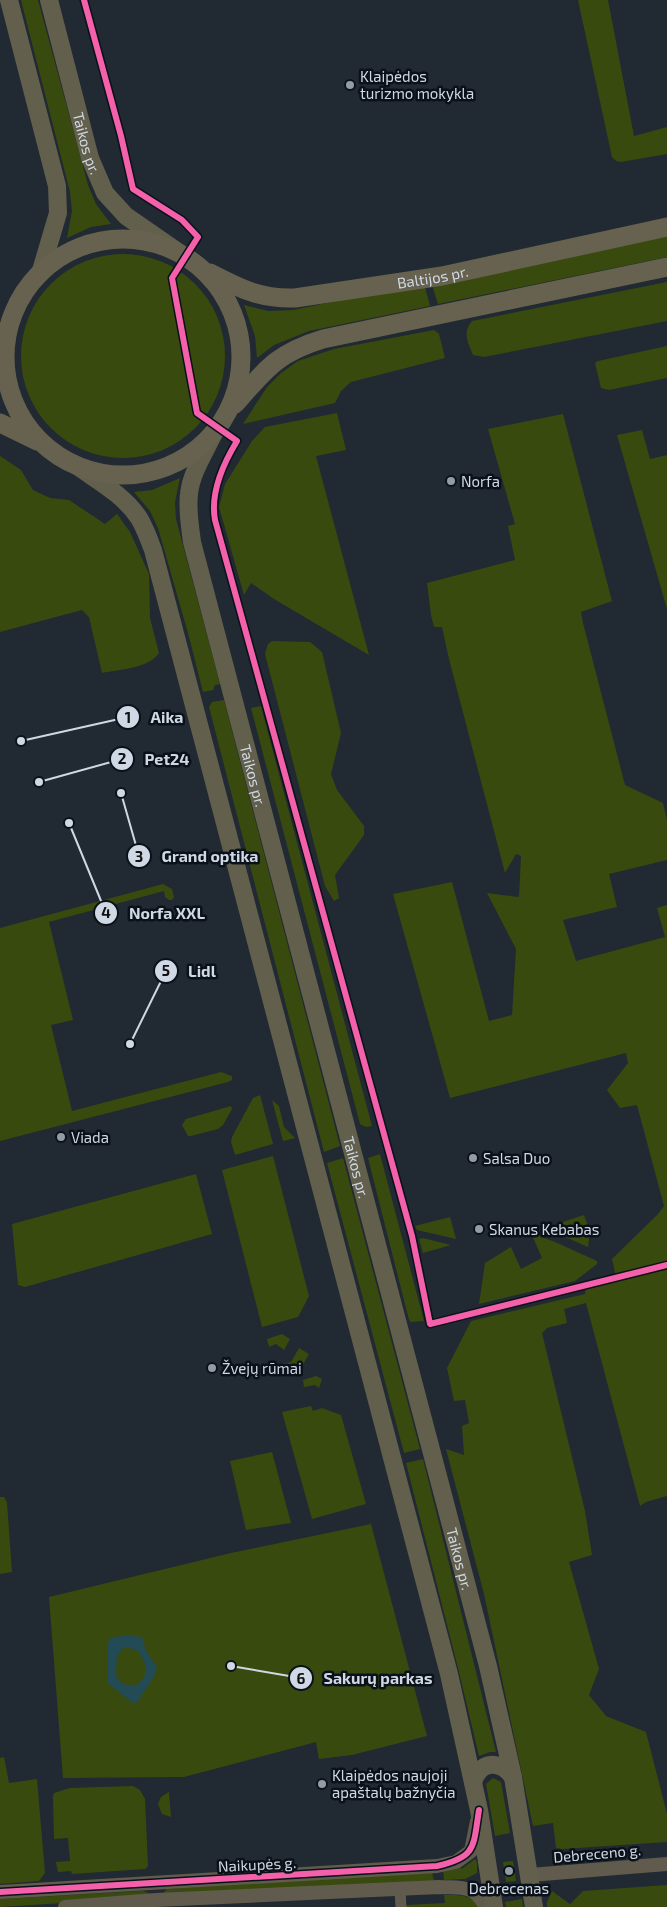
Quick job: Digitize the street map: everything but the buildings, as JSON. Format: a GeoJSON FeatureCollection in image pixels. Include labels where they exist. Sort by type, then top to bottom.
{"type":"FeatureCollection","features":[{"type":"Feature","properties":{"kind":"highway","name":"Baltijos pr."},"geometry":{"type":"LineString","coordinates":[[201,268],[255,294],[276,299],[295,298],[442,276],[667,228]]}},
{"type":"Feature","properties":{"kind":"highway"},"geometry":{"type":"LineString","coordinates":[[0,326],[40,274],[64,255],[91,244],[120,239],[150,242],[178,252],[201,268],[222,292],[234,320],[240,342],[241,363],[238,386],[229,410]]}},
{"type":"Feature","properties":{"kind":"highway"},"geometry":{"type":"LineString","coordinates":[[0,423],[46,446],[77,466],[109,474],[126,475],[151,472],[175,464],[189,455],[214,433],[229,410],[266,368],[303,345],[443,313],[667,267]]}},
{"type":"Feature","properties":{"kind":"highway"},"geometry":{"type":"LineString","coordinates":[[20,301],[11,322],[6,344],[7,374],[10,389],[18,410],[30,430],[46,446]]}},
{"type":"Feature","properties":{"kind":"main road"},"geometry":{"type":"LineString","coordinates":[[9,0],[57,186],[58,213],[40,274]]}},
{"type":"Feature","properties":{"kind":"main road","name":"Taikos pr."},"geometry":{"type":"LineString","coordinates":[[49,0],[90,158],[105,193],[126,216],[178,252]]}},
{"type":"Feature","properties":{"kind":"main road","name":"Taikos pr."},"geometry":{"type":"LineString","coordinates":[[214,433],[194,473],[189,494],[189,520],[192,542],[488,1666],[513,1777],[534,1907]]}},
{"type":"Feature","properties":{"kind":"main road"},"geometry":{"type":"LineString","coordinates":[[77,466],[130,506],[139,518],[153,550],[449,1674],[479,1810],[494,1907]]}},
{"type":"Feature","properties":{"kind":"main road"},"geometry":{"type":"LineString","coordinates":[[473,1782],[476,1774],[482,1768],[491,1764],[500,1765],[508,1770],[513,1777]]}},
{"type":"Feature","properties":{"kind":"street","name":"Naikupės g."},"geometry":{"type":"LineString","coordinates":[[0,1892],[437,1866],[456,1862],[471,1851],[479,1810]]}},
{"type":"Feature","properties":{"kind":"street","name":"Debreceno g."},"geometry":{"type":"LineString","coordinates":[[530,1875],[667,1864]]}},
{"type":"Feature","properties":{"kind":"street","name":"Naikupės g."},"geometry":{"type":"LineString","coordinates":[[65,1907],[468,1888],[479,1895],[486,1907]]}},
{"type":"Feature","properties":{"kind":"street"},"geometry":{"type":"LineString","coordinates":[[400,1890],[401,1907]]}},
{"type":"Feature","properties":{"kind":"green space"},"geometry":{"type":"Polygon","coordinates":[[[21,0],[38,0],[88,185],[96,204],[111,224],[91,227],[67,238],[72,211],[70,192],[21,0]]]}},
{"type":"Feature","properties":{"kind":"green space"},"geometry":{"type":"Polygon","coordinates":[[[578,0],[608,0],[634,136],[667,127],[667,154],[621,162],[616,161],[612,157],[578,0]]]}},
{"type":"Feature","properties":{"kind":"green space"},"geometry":{"type":"Polygon","coordinates":[[[667,233],[667,257],[438,304],[431,282],[667,233]]]}},
{"type":"Feature","properties":{"kind":"green space"},"geometry":{"type":"Polygon","coordinates":[[[123,254],[153,258],[171,266],[188,277],[202,291],[213,308],[221,326],[225,356],[221,386],[213,404],[202,421],[188,435],[171,446],[153,454],[123,458],[93,454],[75,446],[58,435],[44,421],[33,404],[25,386],[21,356],[25,326],[33,308],[44,291],[58,277],[75,266],[93,258],[123,254]]]}},
{"type":"Feature","properties":{"kind":"green space"},"geometry":{"type":"Polygon","coordinates":[[[667,282],[667,321],[484,357],[473,355],[468,342],[467,329],[472,321],[667,282]]]}},
{"type":"Feature","properties":{"kind":"green space"},"geometry":{"type":"Polygon","coordinates":[[[424,283],[430,306],[309,331],[274,345],[257,358],[255,336],[244,305],[268,311],[293,310],[424,283]]]}},
{"type":"Feature","properties":{"kind":"green space"},"geometry":{"type":"Polygon","coordinates":[[[434,330],[439,334],[445,358],[351,382],[341,391],[335,403],[243,424],[267,387],[281,373],[298,361],[334,349],[434,330]]]}},
{"type":"Feature","properties":{"kind":"green space"},"geometry":{"type":"Polygon","coordinates":[[[667,346],[667,378],[609,390],[601,388],[595,363],[598,361],[667,346]]]}},
{"type":"Feature","properties":{"kind":"green space"},"geometry":{"type":"Polygon","coordinates":[[[337,413],[346,450],[316,456],[369,655],[274,599],[251,583],[244,595],[219,507],[225,484],[252,441],[265,427],[337,413]]]}},
{"type":"Feature","properties":{"kind":"green space"},"geometry":{"type":"Polygon","coordinates":[[[563,414],[612,601],[581,612],[583,623],[625,785],[663,803],[667,820],[667,860],[609,874],[617,907],[563,920],[576,961],[665,937],[657,908],[667,905],[667,1496],[646,1502],[640,1506],[586,1303],[564,1309],[567,1323],[547,1328],[542,1333],[585,1511],[592,1555],[569,1562],[599,1669],[589,1695],[606,1716],[646,1732],[667,1814],[667,1842],[562,1849],[556,1848],[553,1823],[533,1826],[484,1594],[446,1449],[464,1455],[462,1426],[469,1423],[465,1400],[454,1401],[447,1368],[471,1321],[585,1294],[586,1285],[616,1277],[612,1259],[664,1206],[637,1105],[620,1108],[607,1090],[628,1063],[626,1053],[450,1098],[393,894],[452,882],[489,1021],[512,1015],[516,949],[487,893],[519,897],[521,856],[516,854],[505,873],[442,627],[434,627],[427,583],[515,560],[508,526],[515,524],[488,429],[563,414]]]}},
{"type":"Feature","properties":{"kind":"green space"},"geometry":{"type":"Polygon","coordinates":[[[642,430],[650,459],[667,455],[667,609],[617,435],[642,430]]]}},
{"type":"Feature","properties":{"kind":"green space"},"geometry":{"type":"Polygon","coordinates":[[[0,456],[21,470],[33,490],[50,498],[69,500],[105,524],[117,514],[130,532],[149,574],[150,618],[159,653],[154,658],[133,668],[102,673],[89,617],[82,610],[0,632],[0,456]]]}},
{"type":"Feature","properties":{"kind":"green space"},"geometry":{"type":"Polygon","coordinates":[[[180,478],[175,502],[176,519],[220,684],[215,685],[213,690],[203,692],[158,528],[150,511],[134,492],[152,490],[180,478]]]}},
{"type":"Feature","properties":{"kind":"green space"},"geometry":{"type":"Polygon","coordinates":[[[272,641],[310,642],[322,652],[341,733],[331,774],[337,790],[364,826],[364,835],[335,875],[339,898],[334,901],[325,886],[265,654],[268,644],[272,641]]]}},
{"type":"Feature","properties":{"kind":"green space"},"geometry":{"type":"Polygon","coordinates":[[[224,700],[340,1146],[324,1152],[209,707],[212,702],[224,700]]]}},
{"type":"Feature","properties":{"kind":"green space"},"geometry":{"type":"Polygon","coordinates":[[[261,706],[372,1126],[366,1127],[360,1124],[251,708],[261,706]]]}},
{"type":"Feature","properties":{"kind":"green space"},"geometry":{"type":"Polygon","coordinates":[[[163,884],[172,889],[174,897],[172,900],[165,897],[164,891],[49,922],[73,1020],[51,1025],[72,1111],[221,1072],[232,1076],[232,1080],[0,1141],[0,928],[163,884]]]}},
{"type":"Feature","properties":{"kind":"green space"},"geometry":{"type":"Polygon","coordinates":[[[260,1095],[273,1144],[235,1155],[231,1142],[232,1137],[253,1098],[260,1095]]]}},
{"type":"Feature","properties":{"kind":"green space"},"geometry":{"type":"Polygon","coordinates":[[[272,1100],[279,1106],[284,1127],[295,1138],[283,1141],[272,1100]]]}},
{"type":"Feature","properties":{"kind":"green space"},"geometry":{"type":"Polygon","coordinates":[[[231,1106],[232,1109],[223,1125],[218,1129],[188,1136],[182,1125],[186,1119],[231,1106]]]}},
{"type":"Feature","properties":{"kind":"green space"},"geometry":{"type":"Polygon","coordinates":[[[380,1154],[424,1321],[410,1322],[408,1316],[368,1158],[380,1154]]]}},
{"type":"Feature","properties":{"kind":"green space"},"geometry":{"type":"Polygon","coordinates":[[[273,1156],[309,1296],[298,1317],[262,1327],[222,1170],[273,1156]]]}},
{"type":"Feature","properties":{"kind":"green space"},"geometry":{"type":"Polygon","coordinates":[[[343,1158],[420,1449],[404,1453],[327,1163],[343,1158]]]}},
{"type":"Feature","properties":{"kind":"green space"},"geometry":{"type":"Polygon","coordinates":[[[196,1174],[212,1234],[25,1287],[18,1285],[12,1224],[196,1174]]]}},
{"type":"Feature","properties":{"kind":"green space"},"geometry":{"type":"Polygon","coordinates":[[[584,1215],[590,1231],[588,1247],[563,1236],[560,1223],[584,1215]]]}},
{"type":"Feature","properties":{"kind":"green space"},"geometry":{"type":"Polygon","coordinates":[[[450,1217],[456,1239],[417,1230],[415,1226],[450,1217]]]}},
{"type":"Feature","properties":{"kind":"green space"},"geometry":{"type":"Polygon","coordinates":[[[531,1233],[597,1261],[597,1264],[575,1281],[479,1304],[485,1263],[511,1247],[521,1269],[542,1258],[531,1233]]]}},
{"type":"Feature","properties":{"kind":"green space"},"geometry":{"type":"Polygon","coordinates":[[[423,1238],[451,1245],[423,1253],[419,1239],[423,1238]]]}},
{"type":"Feature","properties":{"kind":"green space"},"geometry":{"type":"Polygon","coordinates":[[[282,1334],[290,1339],[284,1350],[276,1344],[269,1347],[267,1339],[282,1334]]]}},
{"type":"Feature","properties":{"kind":"green space"},"geometry":{"type":"Polygon","coordinates":[[[299,1348],[309,1354],[301,1368],[283,1372],[281,1364],[291,1362],[299,1348]]]}},
{"type":"Feature","properties":{"kind":"green space"},"geometry":{"type":"Polygon","coordinates":[[[316,1376],[322,1379],[319,1388],[315,1385],[304,1387],[303,1380],[316,1376]]]}},
{"type":"Feature","properties":{"kind":"green space"},"geometry":{"type":"Polygon","coordinates":[[[311,1406],[313,1411],[322,1408],[341,1415],[366,1504],[312,1519],[282,1412],[311,1406]]]}},
{"type":"Feature","properties":{"kind":"green space"},"geometry":{"type":"Polygon","coordinates":[[[272,1452],[291,1523],[246,1530],[230,1461],[272,1452]]]}},
{"type":"Feature","properties":{"kind":"green space"},"geometry":{"type":"Polygon","coordinates":[[[423,1459],[496,1752],[479,1756],[406,1463],[423,1459]]]}},
{"type":"Feature","properties":{"kind":"green space"},"geometry":{"type":"Polygon","coordinates":[[[0,1497],[4,1497],[7,1502],[12,1572],[0,1574],[0,1497]]]}},
{"type":"Feature","properties":{"kind":"green space"},"geometry":{"type":"Polygon","coordinates":[[[371,1524],[427,1736],[352,1755],[319,1759],[316,1742],[184,1777],[63,1778],[49,1597],[231,1553],[371,1524]]]}},
{"type":"Feature","properties":{"kind":"green space"},"geometry":{"type":"Polygon","coordinates":[[[4,1757],[9,1783],[37,1779],[45,1873],[39,1881],[0,1884],[0,1758],[4,1757]]]}},
{"type":"Feature","properties":{"kind":"green space"},"geometry":{"type":"Polygon","coordinates":[[[493,1778],[501,1782],[510,1833],[495,1836],[486,1784],[493,1778]]]}},
{"type":"Feature","properties":{"kind":"green space"},"geometry":{"type":"Polygon","coordinates":[[[133,1786],[140,1790],[145,1799],[148,1866],[145,1869],[72,1874],[71,1871],[58,1872],[56,1862],[70,1861],[68,1838],[54,1839],[54,1793],[70,1788],[133,1786]]]}},
{"type":"Feature","properties":{"kind":"green space"},"geometry":{"type":"Polygon","coordinates":[[[169,1792],[171,1817],[162,1814],[158,1804],[161,1797],[169,1792]]]}},
{"type":"Feature","properties":{"kind":"green space"},"geometry":{"type":"Polygon","coordinates":[[[475,1859],[477,1862],[477,1873],[465,1879],[444,1880],[443,1871],[463,1868],[475,1859]]]}},
{"type":"Feature","properties":{"kind":"green space"},"geometry":{"type":"Polygon","coordinates":[[[513,1861],[516,1881],[506,1882],[503,1862],[513,1861]]]}},
{"type":"Feature","properties":{"kind":"green space"},"geometry":{"type":"Polygon","coordinates":[[[432,1872],[434,1881],[164,1894],[167,1889],[432,1872]]]}},
{"type":"Feature","properties":{"kind":"green space"},"geometry":{"type":"Polygon","coordinates":[[[667,1885],[667,1907],[547,1907],[552,1891],[570,1904],[583,1891],[667,1885]]]}},
{"type":"Feature","properties":{"kind":"green space"},"geometry":{"type":"Polygon","coordinates":[[[143,1891],[149,1893],[149,1895],[142,1898],[0,1907],[0,1899],[143,1891]]]}},
{"type":"Feature","properties":{"kind":"green space"},"geometry":{"type":"Polygon","coordinates":[[[444,1895],[468,1897],[480,1907],[406,1907],[406,1905],[445,1903],[444,1895]]]}},
{"type":"Feature","properties":{"kind":"green space"},"geometry":{"type":"Polygon","coordinates":[[[522,1899],[523,1907],[506,1907],[505,1902],[522,1899]]]}},
{"type":"Feature","properties":{"kind":"water"},"geometry":{"type":"Polygon","coordinates":[[[125,1635],[142,1637],[146,1651],[157,1667],[138,1702],[130,1701],[108,1683],[108,1642],[111,1638],[125,1635]],[[125,1647],[117,1655],[116,1675],[122,1684],[135,1686],[145,1674],[145,1664],[137,1650],[125,1647]]]}},
{"type":"Feature","properties":{"kind":"cycle path"},"geometry":{"type":"LineString","coordinates":[[84,0],[121,136],[133,189],[182,220],[198,237],[172,278],[197,413],[237,441],[227,459],[216,489],[214,500],[215,520],[412,1236],[430,1324],[667,1265]]}},
{"type":"Feature","properties":{"kind":"cycle path"},"geometry":{"type":"LineString","coordinates":[[0,1892],[437,1866],[460,1859],[471,1848],[476,1833],[479,1810]]}},
{"type":"Feature","properties":{"kind":"place","name":"Klaipėdos turizmo mokykla"},"geometry":{"type":"Point","coordinates":[350,85]}},
{"type":"Feature","properties":{"kind":"place","name":"Norfa"},"geometry":{"type":"Point","coordinates":[451,481]}},
{"type":"Feature","properties":{"kind":"place","name":"Aika"},"geometry":{"type":"Point","coordinates":[21,741]}},
{"type":"Feature","properties":{"kind":"place","name":"Pet24"},"geometry":{"type":"Point","coordinates":[39,782]}},
{"type":"Feature","properties":{"kind":"place","name":"Grand optika"},"geometry":{"type":"Point","coordinates":[121,793]}},
{"type":"Feature","properties":{"kind":"place","name":"Norfa XXL"},"geometry":{"type":"Point","coordinates":[69,823]}},
{"type":"Feature","properties":{"kind":"place","name":"Lidl"},"geometry":{"type":"Point","coordinates":[130,1044]}},
{"type":"Feature","properties":{"kind":"place","name":"Viada"},"geometry":{"type":"Point","coordinates":[61,1137]}},
{"type":"Feature","properties":{"kind":"place","name":"Salsa Duo"},"geometry":{"type":"Point","coordinates":[473,1158]}},
{"type":"Feature","properties":{"kind":"place","name":"Skanus Kebabas"},"geometry":{"type":"Point","coordinates":[479,1229]}},
{"type":"Feature","properties":{"kind":"place","name":"Žvejų rūmai"},"geometry":{"type":"Point","coordinates":[212,1368]}},
{"type":"Feature","properties":{"kind":"place","name":"Sakurų parkas"},"geometry":{"type":"Point","coordinates":[231,1666]}},
{"type":"Feature","properties":{"kind":"place","name":"Klaipėdos naujoji apaštalų bažnyčia"},"geometry":{"type":"Point","coordinates":[322,1784]}},
{"type":"Feature","properties":{"kind":"place","name":"Debrecenas"},"geometry":{"type":"Point","coordinates":[509,1871]}}]}
